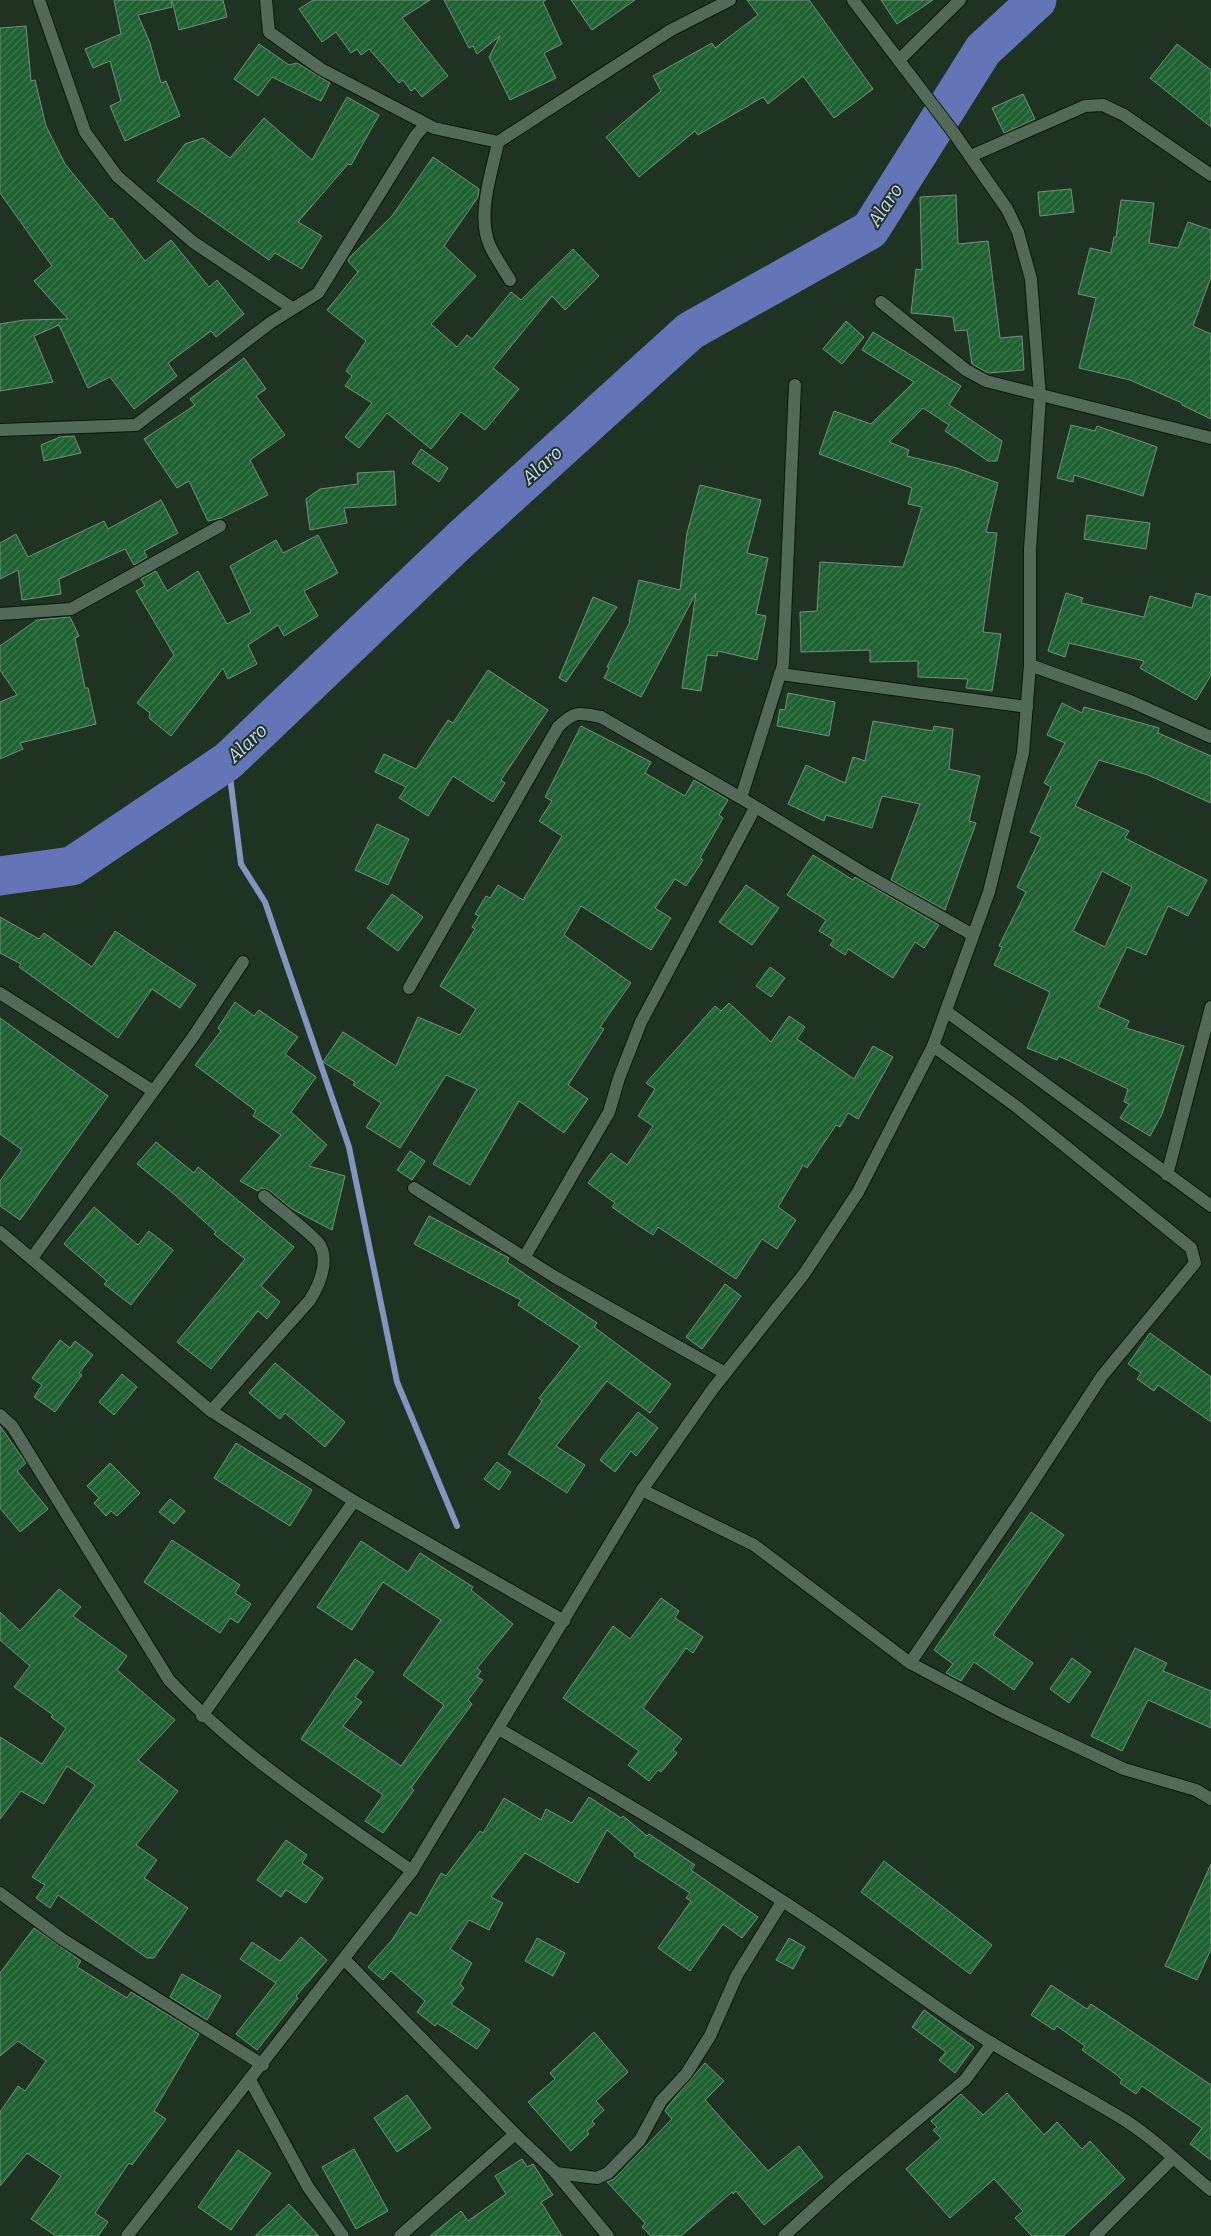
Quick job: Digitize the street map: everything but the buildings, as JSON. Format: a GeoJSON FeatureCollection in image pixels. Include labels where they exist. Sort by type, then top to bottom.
{"type":"FeatureCollection","features":[{"type":"Feature","properties":{"kind":"street"},"geometry":{"type":"LineString","coordinates":[[39,0],[85,132],[117,176],[193,242],[292,308]]}},
{"type":"Feature","properties":{"kind":"street"},"geometry":{"type":"LineString","coordinates":[[266,0],[269,32],[321,69],[434,128],[498,142],[671,30],[730,0]]}},
{"type":"Feature","properties":{"kind":"street"},"geometry":{"type":"LineString","coordinates":[[127,2236],[263,2065],[412,1871],[642,1490],[725,1373],[804,1274],[858,1192],[933,1046],[989,892],[1023,753],[1030,664],[1030,550],[1040,397],[1031,279],[1018,232],[1007,209],[951,129],[853,0]]}},
{"type":"Feature","properties":{"kind":"street"},"geometry":{"type":"LineString","coordinates":[[899,60],[960,0]]}},
{"type":"Feature","properties":{"kind":"street"},"geometry":{"type":"LineString","coordinates":[[970,156],[1085,106],[1103,104],[1124,115],[1211,175]]}},
{"type":"Feature","properties":{"kind":"street"},"geometry":{"type":"LineString","coordinates":[[0,430],[136,426],[270,323],[318,293],[416,135],[426,124]]}},
{"type":"Feature","properties":{"kind":"street"},"geometry":{"type":"LineString","coordinates":[[498,142],[485,206],[484,226],[489,245],[510,280]]}},
{"type":"Feature","properties":{"kind":"street"},"geometry":{"type":"LineString","coordinates":[[881,302],[979,377],[1040,397],[1211,438]]}},
{"type":"Feature","properties":{"kind":"street"},"geometry":{"type":"LineString","coordinates":[[741,798],[780,674],[795,386]]}},
{"type":"Feature","properties":{"kind":"street"},"geometry":{"type":"LineString","coordinates":[[0,614],[70,609],[220,526]]}},
{"type":"Feature","properties":{"kind":"street"},"geometry":{"type":"LineString","coordinates":[[1030,664],[1130,701],[1211,737]]}},
{"type":"Feature","properties":{"kind":"street"},"geometry":{"type":"LineString","coordinates":[[780,674],[1027,707]]}},
{"type":"Feature","properties":{"kind":"street"},"geometry":{"type":"LineString","coordinates":[[409,988],[558,727],[569,716],[577,712],[601,717],[974,935]]}},
{"type":"Feature","properties":{"kind":"street"},"geometry":{"type":"LineString","coordinates":[[524,1258],[609,1112],[619,1078],[641,1022],[755,808]]}},
{"type":"Feature","properties":{"kind":"street"},"geometry":{"type":"LineString","coordinates":[[32,1258],[153,1091],[243,962]]}},
{"type":"Feature","properties":{"kind":"street"},"geometry":{"type":"LineString","coordinates":[[0,993],[153,1091]]}},
{"type":"Feature","properties":{"kind":"street"},"geometry":{"type":"LineString","coordinates":[[1167,1175],[1211,1007]]}},
{"type":"Feature","properties":{"kind":"street"},"geometry":{"type":"LineString","coordinates":[[946,1011],[1211,1206]]}},
{"type":"Feature","properties":{"kind":"street"},"geometry":{"type":"LineString","coordinates":[[910,1662],[1023,1498],[1102,1376],[1195,1263],[1191,1248],[1017,1107],[933,1046]]}},
{"type":"Feature","properties":{"kind":"street"},"geometry":{"type":"LineString","coordinates":[[414,1188],[524,1258],[725,1373]]}},
{"type":"Feature","properties":{"kind":"street"},"geometry":{"type":"LineString","coordinates":[[210,1411],[310,1300],[321,1273],[324,1259],[319,1244],[264,1196]]}},
{"type":"Feature","properties":{"kind":"street"},"geometry":{"type":"LineString","coordinates":[[0,1232],[210,1411],[354,1501],[564,1621]]}},
{"type":"Feature","properties":{"kind":"street"},"geometry":{"type":"LineString","coordinates":[[0,1415],[12,1426],[169,1680],[202,1716],[270,1772],[412,1871]]}},
{"type":"Feature","properties":{"kind":"street"},"geometry":{"type":"LineString","coordinates":[[642,1490],[754,1545],[910,1662],[1003,1712],[1124,1769],[1196,1790],[1211,1799]]}},
{"type":"Feature","properties":{"kind":"street"},"geometry":{"type":"LineString","coordinates":[[202,1716],[354,1501]]}},
{"type":"Feature","properties":{"kind":"street"},"geometry":{"type":"LineString","coordinates":[[499,1729],[658,1822],[782,1902],[992,2043],[1151,2138],[1172,2159],[1211,2190]]}},
{"type":"Feature","properties":{"kind":"street"},"geometry":{"type":"LineString","coordinates":[[0,1893],[62,1939],[263,2065]]}},
{"type":"Feature","properties":{"kind":"street"},"geometry":{"type":"LineString","coordinates":[[556,2173],[597,2178],[608,2173],[640,2140],[662,2100],[686,2074],[710,2036],[737,1975],[782,1902]]}},
{"type":"Feature","properties":{"kind":"street"},"geometry":{"type":"LineString","coordinates":[[344,1959],[515,2134],[556,2173],[608,2236]]}},
{"type":"Feature","properties":{"kind":"street"},"geometry":{"type":"LineString","coordinates":[[784,2236],[843,2182],[965,2080],[992,2043]]}},
{"type":"Feature","properties":{"kind":"street"},"geometry":{"type":"LineString","coordinates":[[250,2080],[308,2187],[343,2236]]}},
{"type":"Feature","properties":{"kind":"street"},"geometry":{"type":"LineString","coordinates":[[400,2236],[515,2134]]}},
{"type":"Feature","properties":{"kind":"street"},"geometry":{"type":"LineString","coordinates":[[1095,2236],[1172,2159]]}},
{"type":"Feature","properties":{"kind":"waterway","name":"Alaro"},"geometry":{"type":"LineString","coordinates":[[0,876],[72,866],[228,761],[460,540],[690,331],[870,230],[983,50],[1037,0]]}},
{"type":"Feature","properties":{"kind":"waterway"},"geometry":{"type":"LineString","coordinates":[[228,761],[241,864],[265,902],[349,1147],[397,1382],[457,1526]]}}]}
